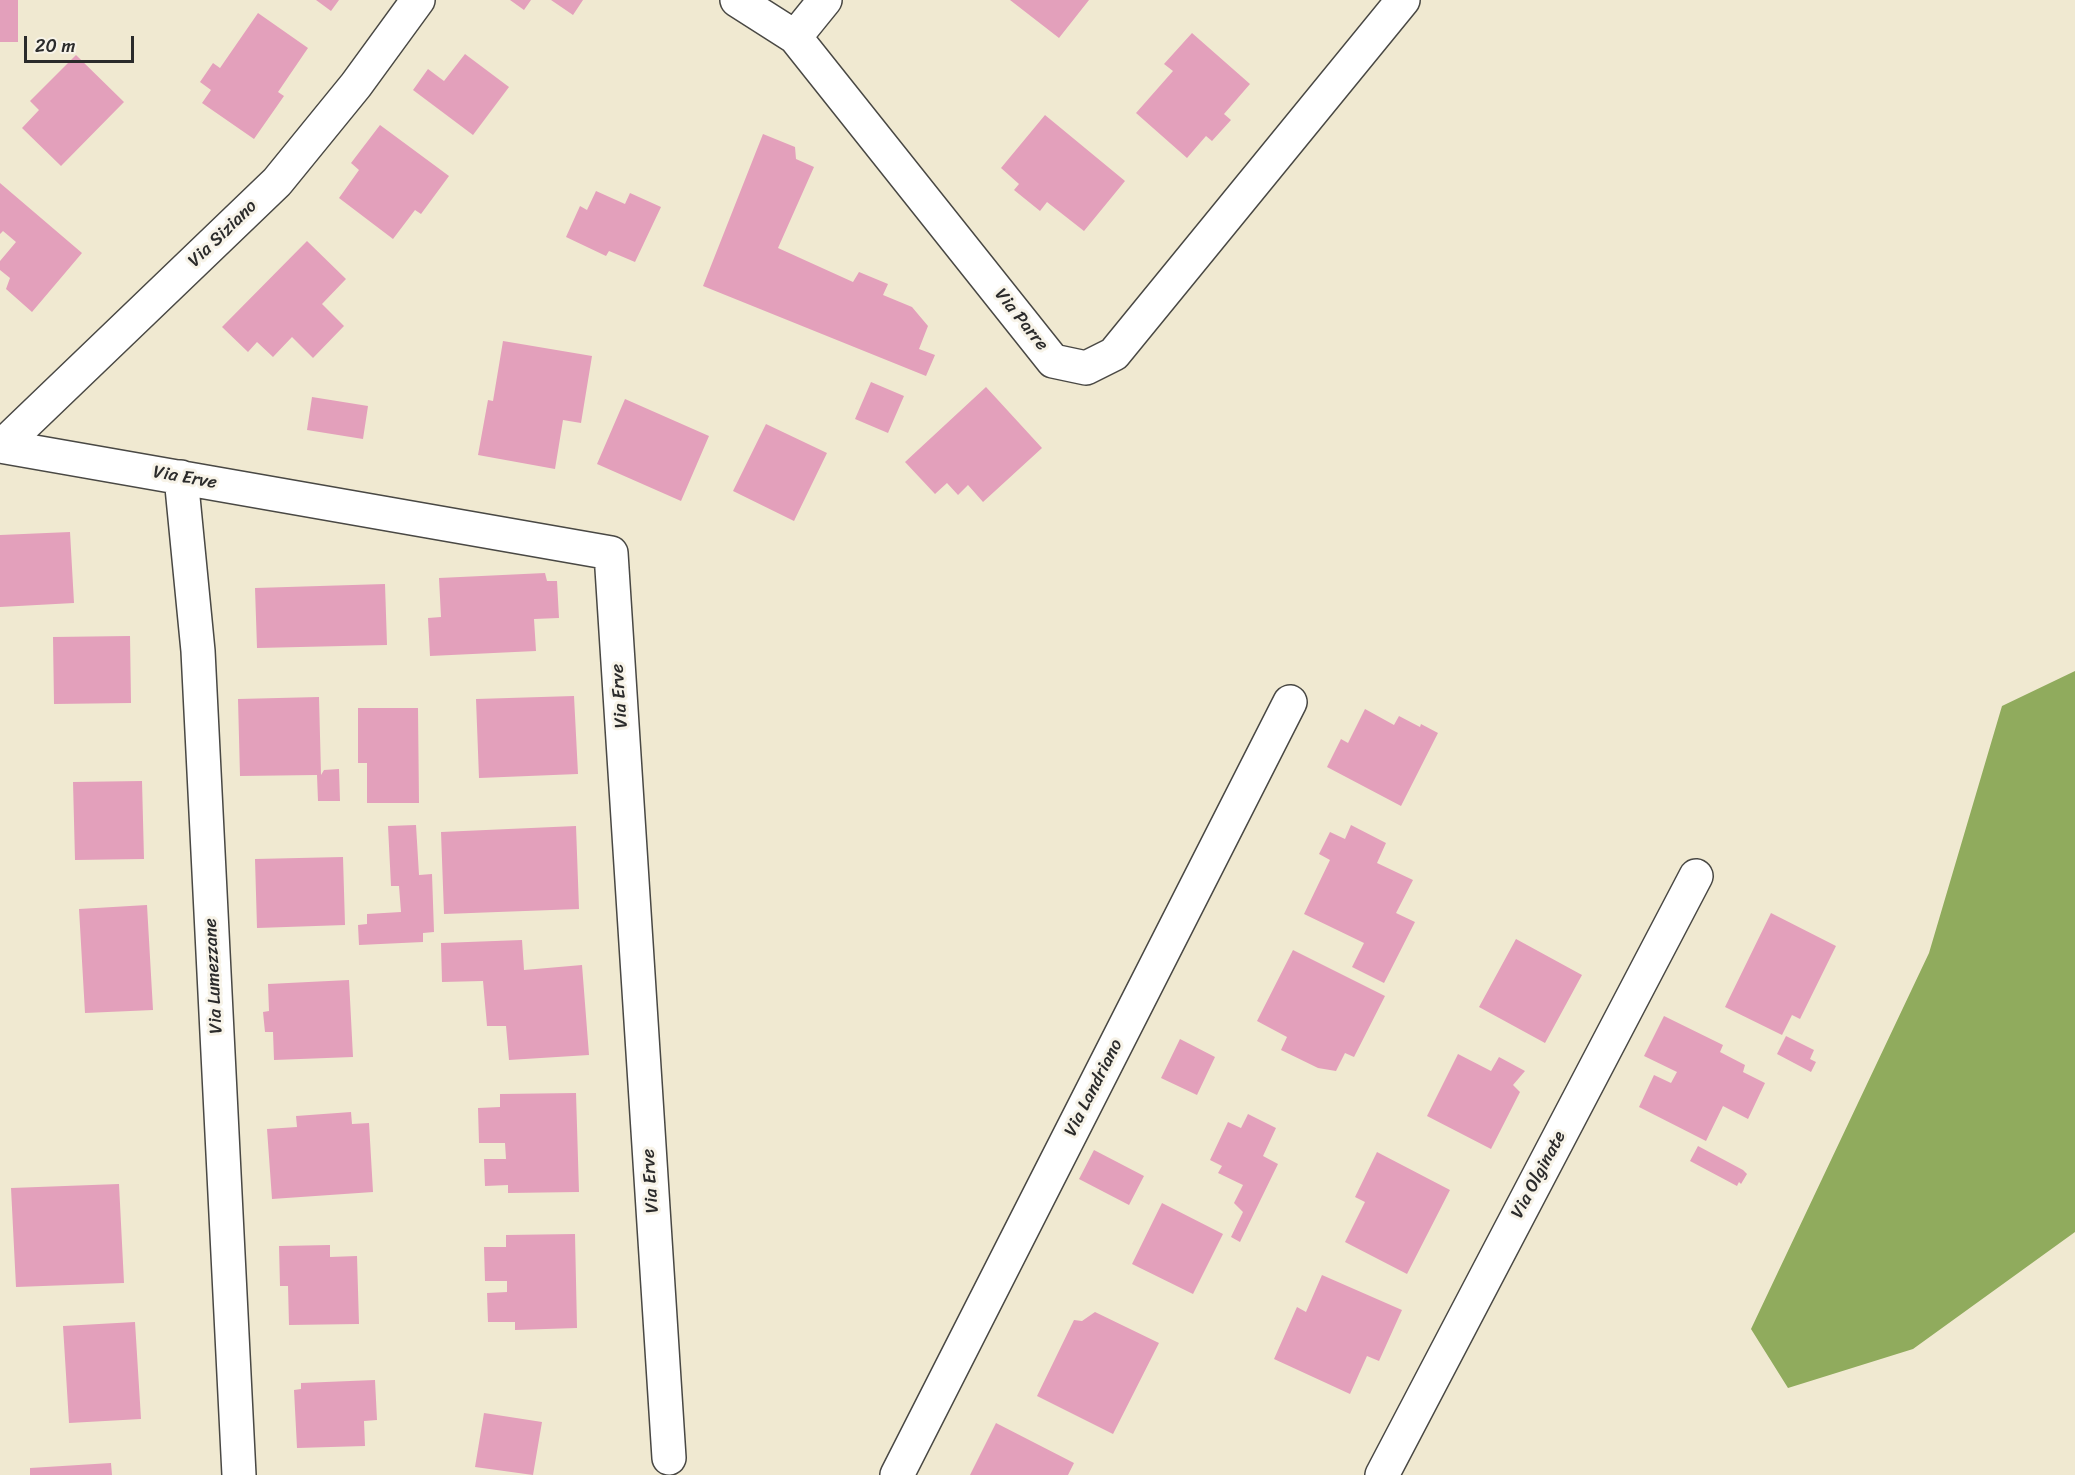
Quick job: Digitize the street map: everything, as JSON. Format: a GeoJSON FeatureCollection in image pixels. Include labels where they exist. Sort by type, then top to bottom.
{"type":"FeatureCollection","features":[{"type":"Feature","properties":{"kind":"street","name":"Via Siziano"},"geometry":{"type":"LineString","coordinates":[[1,446],[277,182],[356,85],[418,0]]}},
{"type":"Feature","properties":{"kind":"street","name":"Via Parre"},"geometry":{"type":"LineString","coordinates":[[737,0],[795,37],[1053,361],[1086,368],[1114,354],[1403,0]]}},
{"type":"Feature","properties":{"kind":"street"},"geometry":{"type":"LineString","coordinates":[[795,37],[825,0]]}},
{"type":"Feature","properties":{"kind":"street","name":"Via Erve"},"geometry":{"type":"LineString","coordinates":[[1,446],[611,553],[669,1458]]}},
{"type":"Feature","properties":{"kind":"street","name":"Via Lumezzane"},"geometry":{"type":"LineString","coordinates":[[181,477],[198,651],[239,1475]]}},
{"type":"Feature","properties":{"kind":"street","name":"Via Landriano"},"geometry":{"type":"LineString","coordinates":[[897,1475],[1290,702]]}},
{"type":"Feature","properties":{"kind":"street","name":"Via Olginate"},"geometry":{"type":"LineString","coordinates":[[1382,1475],[1696,876]]}},
{"type":"Feature","properties":{"kind":"green space"},"geometry":{"type":"Polygon","coordinates":[[[2075,671],[2075,1232],[1913,1349],[1788,1388],[1751,1329],[1929,953],[2002,706],[2075,671]]]}},
{"type":"Feature","properties":{"kind":"building"},"geometry":{"type":"Polygon","coordinates":[[[0,0],[18,0],[18,42],[0,42],[0,0]]]}},
{"type":"Feature","properties":{"kind":"building"},"geometry":{"type":"Polygon","coordinates":[[[316,0],[339,0],[331,11],[316,0]]]}},
{"type":"Feature","properties":{"kind":"building"},"geometry":{"type":"Polygon","coordinates":[[[510,0],[531,0],[524,10],[510,0]]]}},
{"type":"Feature","properties":{"kind":"building"},"geometry":{"type":"Polygon","coordinates":[[[551,0],[583,0],[573,15],[551,0]]]}},
{"type":"Feature","properties":{"kind":"building"},"geometry":{"type":"Polygon","coordinates":[[[1010,0],[1089,0],[1059,38],[1010,0]]]}},
{"type":"Feature","properties":{"kind":"building"},"geometry":{"type":"Polygon","coordinates":[[[258,13],[308,48],[278,92],[284,96],[254,139],[202,103],[211,90],[200,82],[213,63],[220,68],[258,13]]]}},
{"type":"Feature","properties":{"kind":"building"},"geometry":{"type":"Polygon","coordinates":[[[1192,33],[1250,84],[1224,114],[1231,120],[1212,141],[1206,136],[1187,158],[1136,113],[1173,71],[1164,64],[1192,33]]]}},
{"type":"Feature","properties":{"kind":"building"},"geometry":{"type":"Polygon","coordinates":[[[465,54],[509,87],[473,135],[413,90],[428,69],[444,81],[465,54]]]}},
{"type":"Feature","properties":{"kind":"building"},"geometry":{"type":"Polygon","coordinates":[[[76,55],[124,102],[61,166],[22,128],[39,110],[30,101],[76,55]]]}},
{"type":"Feature","properties":{"kind":"building"},"geometry":{"type":"Polygon","coordinates":[[[1045,115],[1125,181],[1084,231],[1047,202],[1040,211],[1014,190],[1019,184],[1001,168],[1045,115]]]}},
{"type":"Feature","properties":{"kind":"building"},"geometry":{"type":"Polygon","coordinates":[[[380,125],[449,176],[421,214],[415,210],[393,239],[339,198],[359,170],[351,163],[380,125]]]}},
{"type":"Feature","properties":{"kind":"building"},"geometry":{"type":"Polygon","coordinates":[[[763,134],[795,147],[796,159],[814,167],[778,248],[853,282],[859,272],[888,284],[883,295],[912,307],[928,326],[919,349],[935,355],[926,376],[703,286],[763,134]]]}},
{"type":"Feature","properties":{"kind":"building"},"geometry":{"type":"Polygon","coordinates":[[[0,183],[82,253],[32,312],[6,289],[10,278],[0,270],[0,261],[16,242],[3,231],[0,234],[0,183]]]}},
{"type":"Feature","properties":{"kind":"building"},"geometry":{"type":"Polygon","coordinates":[[[596,191],[625,204],[630,193],[661,207],[635,262],[609,251],[606,256],[566,237],[580,206],[587,210],[596,191]]]}},
{"type":"Feature","properties":{"kind":"building"},"geometry":{"type":"Polygon","coordinates":[[[307,241],[346,279],[322,304],[344,326],[313,358],[292,337],[273,357],[257,342],[248,352],[222,327],[307,241]]]}},
{"type":"Feature","properties":{"kind":"building"},"geometry":{"type":"Polygon","coordinates":[[[503,341],[592,356],[581,423],[563,420],[555,469],[478,455],[488,400],[493,401],[503,341]]]}},
{"type":"Feature","properties":{"kind":"building"},"geometry":{"type":"Polygon","coordinates":[[[871,382],[904,396],[888,433],[855,419],[871,382]]]}},
{"type":"Feature","properties":{"kind":"building"},"geometry":{"type":"Polygon","coordinates":[[[986,387],[1042,448],[983,502],[968,485],[958,495],[947,483],[935,494],[905,462],[986,387]]]}},
{"type":"Feature","properties":{"kind":"building"},"geometry":{"type":"Polygon","coordinates":[[[312,397],[368,406],[363,439],[307,430],[312,397]]]}},
{"type":"Feature","properties":{"kind":"building"},"geometry":{"type":"Polygon","coordinates":[[[625,399],[709,436],[681,501],[597,464],[625,399]]]}},
{"type":"Feature","properties":{"kind":"building"},"geometry":{"type":"Polygon","coordinates":[[[766,424],[827,453],[794,521],[733,491],[766,424]]]}},
{"type":"Feature","properties":{"kind":"building"},"geometry":{"type":"Polygon","coordinates":[[[70,532],[74,603],[0,607],[0,535],[70,532]]]}},
{"type":"Feature","properties":{"kind":"building"},"geometry":{"type":"Polygon","coordinates":[[[545,573],[547,581],[557,581],[559,618],[534,619],[536,651],[430,656],[428,618],[441,617],[439,578],[545,573]]]}},
{"type":"Feature","properties":{"kind":"building"},"geometry":{"type":"Polygon","coordinates":[[[385,584],[387,645],[257,648],[255,588],[385,584]]]}},
{"type":"Feature","properties":{"kind":"building"},"geometry":{"type":"Polygon","coordinates":[[[130,636],[131,703],[54,704],[53,637],[130,636]]]}},
{"type":"Feature","properties":{"kind":"building"},"geometry":{"type":"Polygon","coordinates":[[[574,696],[578,774],[479,778],[476,699],[574,696]]]}},
{"type":"Feature","properties":{"kind":"building"},"geometry":{"type":"Polygon","coordinates":[[[319,697],[321,775],[324,770],[339,769],[340,801],[318,801],[317,775],[240,776],[238,699],[319,697]]]}},
{"type":"Feature","properties":{"kind":"building"},"geometry":{"type":"Polygon","coordinates":[[[358,708],[418,708],[419,803],[367,803],[367,763],[358,763],[358,708]]]}},
{"type":"Feature","properties":{"kind":"building"},"geometry":{"type":"Polygon","coordinates":[[[1365,709],[1394,725],[1399,716],[1438,733],[1401,806],[1327,767],[1341,739],[1348,743],[1365,709]]]}},
{"type":"Feature","properties":{"kind":"building"},"geometry":{"type":"Polygon","coordinates":[[[142,781],[144,859],[75,860],[73,782],[142,781]]]}},
{"type":"Feature","properties":{"kind":"building"},"geometry":{"type":"Polygon","coordinates":[[[416,825],[419,875],[432,874],[434,932],[423,933],[423,942],[359,945],[358,925],[367,924],[367,914],[401,912],[399,886],[391,886],[388,826],[416,825]]]}},
{"type":"Feature","properties":{"kind":"building"},"geometry":{"type":"Polygon","coordinates":[[[1351,825],[1386,843],[1377,863],[1413,880],[1396,913],[1415,922],[1384,983],[1352,967],[1364,943],[1304,914],[1330,860],[1319,854],[1330,832],[1345,839],[1351,825]]]}},
{"type":"Feature","properties":{"kind":"building"},"geometry":{"type":"Polygon","coordinates":[[[576,826],[579,909],[444,914],[441,832],[576,826]]]}},
{"type":"Feature","properties":{"kind":"building"},"geometry":{"type":"Polygon","coordinates":[[[343,857],[345,925],[257,928],[255,859],[343,857]]]}},
{"type":"Feature","properties":{"kind":"building"},"geometry":{"type":"Polygon","coordinates":[[[147,905],[153,1010],[85,1013],[79,909],[147,905]]]}},
{"type":"Feature","properties":{"kind":"building"},"geometry":{"type":"Polygon","coordinates":[[[1771,913],[1836,946],[1800,1019],[1792,1015],[1782,1035],[1725,1007],[1771,913]]]}},
{"type":"Feature","properties":{"kind":"building"},"geometry":{"type":"Polygon","coordinates":[[[1516,939],[1582,975],[1545,1043],[1479,1007],[1516,939]]]}},
{"type":"Feature","properties":{"kind":"building"},"geometry":{"type":"Polygon","coordinates":[[[522,940],[524,970],[582,965],[589,1055],[509,1060],[506,1026],[487,1026],[483,981],[442,982],[441,943],[522,940]]]}},
{"type":"Feature","properties":{"kind":"building"},"geometry":{"type":"Polygon","coordinates":[[[1293,950],[1385,996],[1354,1057],[1345,1053],[1336,1071],[1318,1068],[1281,1050],[1287,1037],[1257,1021],[1293,950]]]}},
{"type":"Feature","properties":{"kind":"building"},"geometry":{"type":"Polygon","coordinates":[[[349,980],[353,1057],[274,1060],[273,1032],[265,1032],[263,1012],[269,1011],[268,984],[349,980]]]}},
{"type":"Feature","properties":{"kind":"building"},"geometry":{"type":"Polygon","coordinates":[[[1664,1016],[1723,1045],[1720,1052],[1745,1065],[1743,1072],[1765,1083],[1748,1119],[1723,1106],[1706,1141],[1639,1107],[1654,1075],[1671,1083],[1677,1072],[1644,1056],[1664,1016]]]}},
{"type":"Feature","properties":{"kind":"building"},"geometry":{"type":"Polygon","coordinates":[[[1786,1036],[1814,1050],[1810,1059],[1816,1062],[1811,1072],[1777,1054],[1786,1036]]]}},
{"type":"Feature","properties":{"kind":"building"},"geometry":{"type":"Polygon","coordinates":[[[1180,1039],[1215,1057],[1197,1095],[1161,1078],[1180,1039]]]}},
{"type":"Feature","properties":{"kind":"building"},"geometry":{"type":"Polygon","coordinates":[[[1458,1054],[1491,1071],[1499,1057],[1525,1071],[1513,1085],[1520,1092],[1491,1149],[1427,1116],[1458,1054]]]}},
{"type":"Feature","properties":{"kind":"building"},"geometry":{"type":"Polygon","coordinates":[[[576,1093],[579,1192],[508,1193],[508,1185],[485,1186],[484,1159],[506,1159],[505,1143],[479,1143],[478,1108],[500,1107],[500,1094],[576,1093]]]}},
{"type":"Feature","properties":{"kind":"building"},"geometry":{"type":"Polygon","coordinates":[[[351,1112],[352,1124],[369,1123],[373,1192],[272,1199],[267,1129],[297,1127],[296,1116],[351,1112]]]}},
{"type":"Feature","properties":{"kind":"building"},"geometry":{"type":"Polygon","coordinates":[[[1248,1114],[1276,1128],[1263,1156],[1278,1164],[1240,1242],[1231,1237],[1243,1212],[1234,1203],[1243,1185],[1218,1173],[1222,1166],[1210,1160],[1228,1122],[1241,1128],[1248,1114]]]}},
{"type":"Feature","properties":{"kind":"building"},"geometry":{"type":"Polygon","coordinates":[[[1698,1146],[1743,1170],[1747,1174],[1741,1184],[1739,1182],[1737,1186],[1690,1161],[1698,1146]]]}},
{"type":"Feature","properties":{"kind":"building"},"geometry":{"type":"Polygon","coordinates":[[[1094,1150],[1144,1176],[1129,1205],[1079,1179],[1094,1150]]]}},
{"type":"Feature","properties":{"kind":"building"},"geometry":{"type":"Polygon","coordinates":[[[1377,1152],[1450,1190],[1407,1274],[1345,1242],[1365,1202],[1355,1197],[1377,1152]]]}},
{"type":"Feature","properties":{"kind":"building"},"geometry":{"type":"Polygon","coordinates":[[[119,1184],[124,1283],[16,1287],[11,1188],[119,1184]]]}},
{"type":"Feature","properties":{"kind":"building"},"geometry":{"type":"Polygon","coordinates":[[[1162,1203],[1223,1234],[1193,1294],[1132,1264],[1162,1203]]]}},
{"type":"Feature","properties":{"kind":"building"},"geometry":{"type":"Polygon","coordinates":[[[575,1234],[577,1328],[515,1330],[515,1322],[488,1322],[487,1293],[507,1292],[507,1281],[485,1281],[484,1247],[506,1247],[506,1235],[575,1234]]]}},
{"type":"Feature","properties":{"kind":"building"},"geometry":{"type":"Polygon","coordinates":[[[330,1245],[330,1257],[357,1256],[359,1324],[289,1325],[288,1286],[280,1286],[279,1246],[330,1245]]]}},
{"type":"Feature","properties":{"kind":"building"},"geometry":{"type":"Polygon","coordinates":[[[1322,1275],[1402,1310],[1379,1361],[1367,1356],[1350,1394],[1274,1359],[1297,1307],[1306,1312],[1322,1275]]]}},
{"type":"Feature","properties":{"kind":"building"},"geometry":{"type":"Polygon","coordinates":[[[1095,1312],[1159,1343],[1113,1434],[1037,1396],[1074,1320],[1082,1321],[1095,1312]]]}},
{"type":"Feature","properties":{"kind":"building"},"geometry":{"type":"Polygon","coordinates":[[[135,1322],[141,1419],[69,1423],[63,1326],[135,1322]]]}},
{"type":"Feature","properties":{"kind":"building"},"geometry":{"type":"Polygon","coordinates":[[[375,1380],[377,1420],[364,1421],[365,1446],[297,1448],[294,1390],[301,1389],[301,1383],[375,1380]]]}},
{"type":"Feature","properties":{"kind":"building"},"geometry":{"type":"Polygon","coordinates":[[[484,1413],[542,1422],[533,1475],[475,1467],[484,1413]]]}},
{"type":"Feature","properties":{"kind":"building"},"geometry":{"type":"Polygon","coordinates":[[[996,1423],[1074,1463],[1068,1475],[970,1475],[996,1423]]]}},
{"type":"Feature","properties":{"kind":"building"},"geometry":{"type":"Polygon","coordinates":[[[111,1463],[112,1475],[30,1475],[30,1468],[111,1463]]]}}]}
